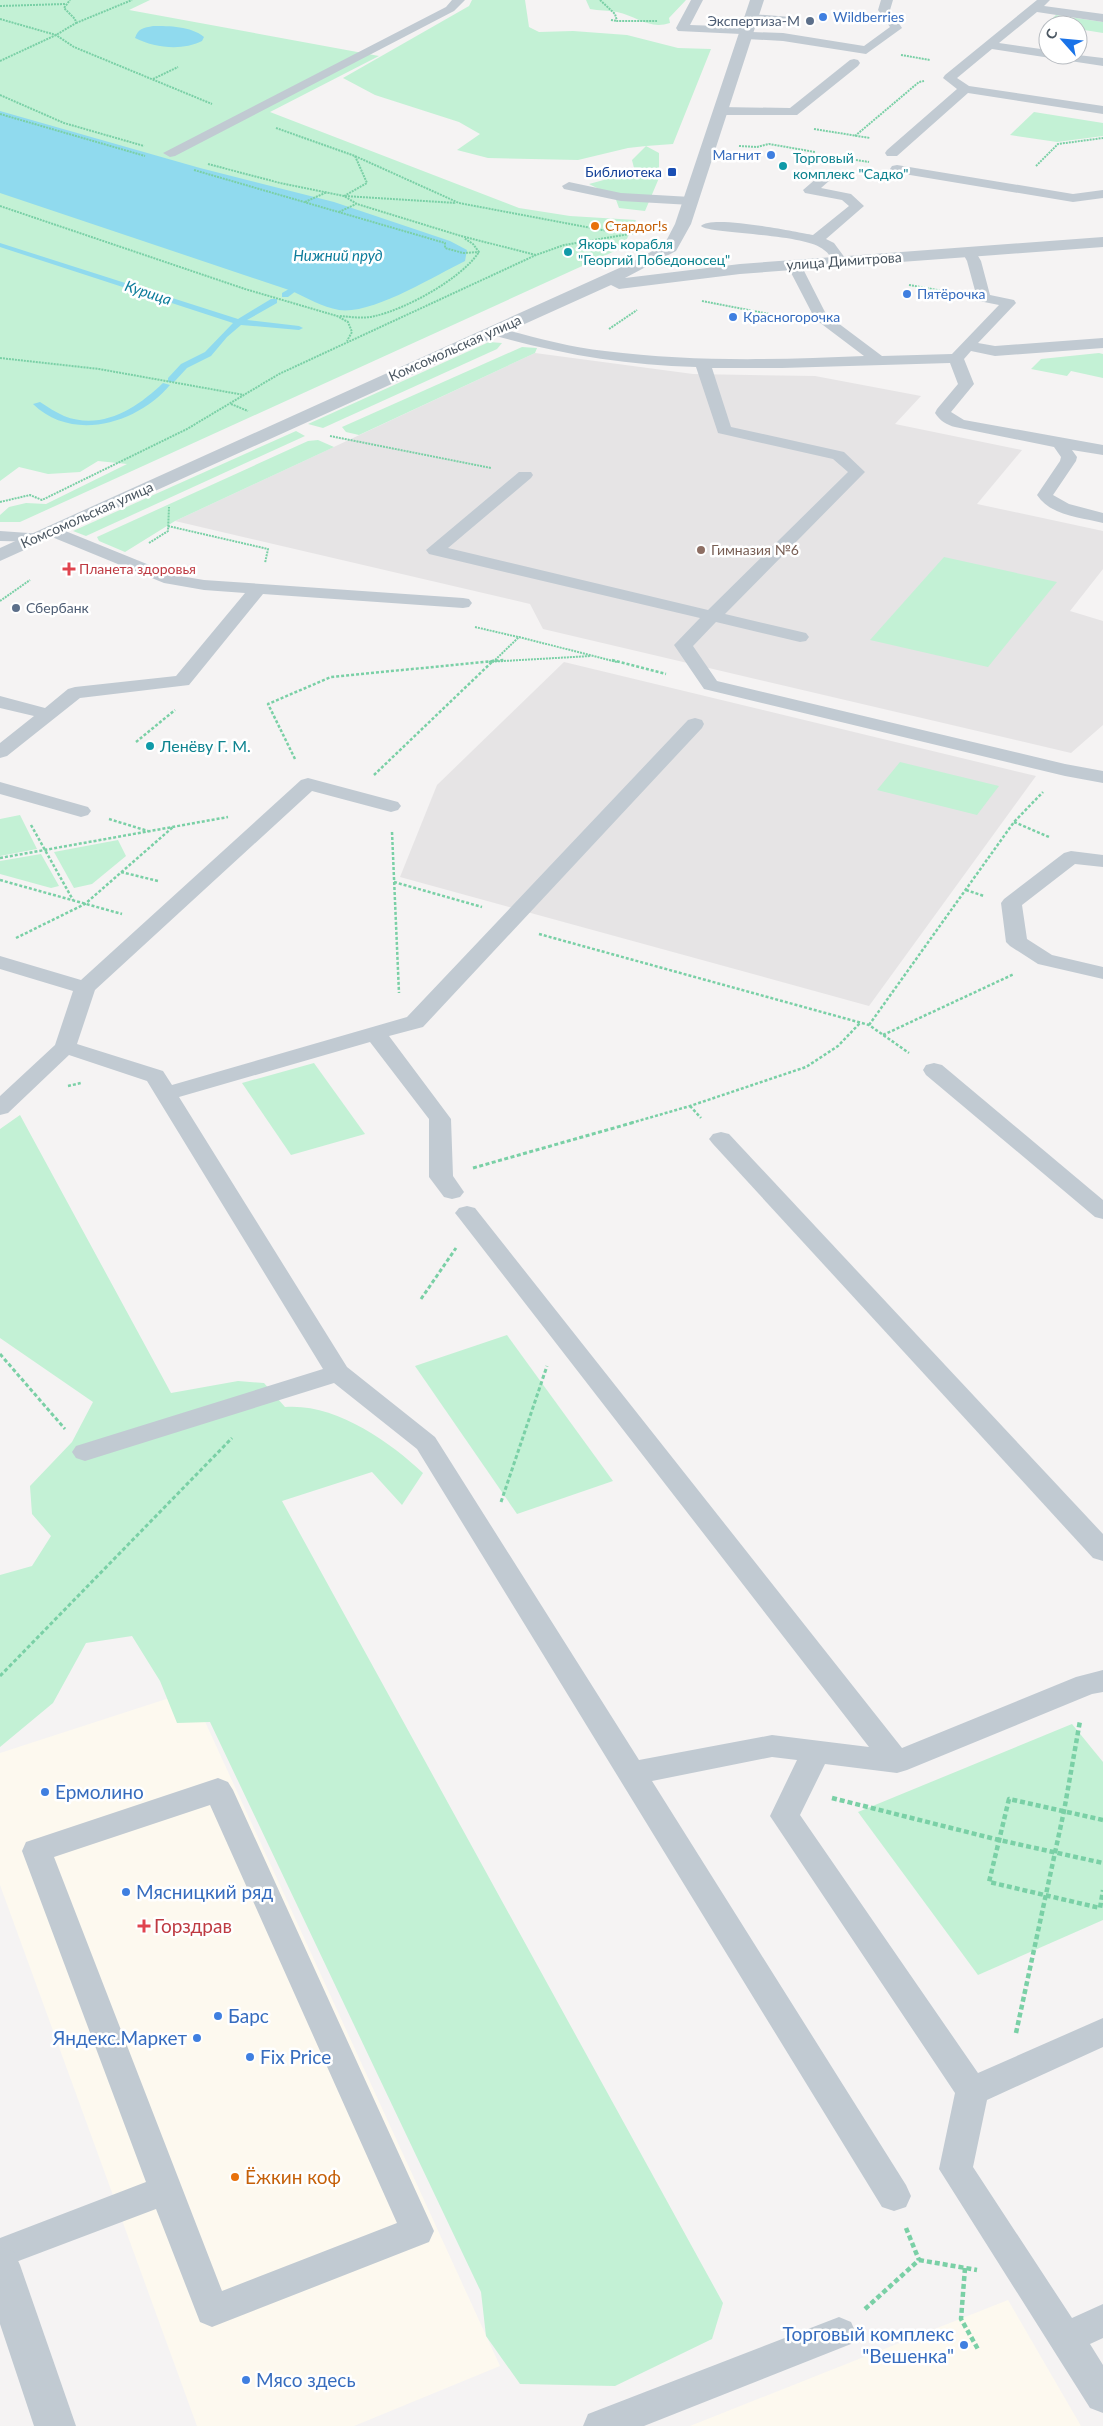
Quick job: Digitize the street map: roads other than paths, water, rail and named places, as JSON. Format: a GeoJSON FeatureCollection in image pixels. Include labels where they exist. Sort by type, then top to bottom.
{"type":"FeatureCollection","features":[{"type":"Feature","properties":{"kind":"street"},"geometry":{"type":"LineString","coordinates":[[724,270],[696,267],[679,261],[672,257],[670,248],[683,224],[757,0]]}},
{"type":"Feature","properties":{"kind":"street","name":"улица Димитрова"},"geometry":{"type":"LineString","coordinates":[[585,290],[724,270],[1103,242]]}},
{"type":"Feature","properties":{"kind":"street","name":"Комсомольская улица"},"geometry":{"type":"LineString","coordinates":[[0,555],[632,269],[670,248]]}},
{"type":"Feature","properties":{"kind":"street"},"geometry":{"type":"LineString","coordinates":[[0,2265],[55,2426]]}},
{"type":"Feature","properties":{"kind":"lane"},"geometry":{"type":"LineString","coordinates":[[170,153],[450,9],[459,0]]}},
{"type":"Feature","properties":{"kind":"lane"},"geometry":{"type":"LineString","coordinates":[[697,0],[682,28],[748,28],[790,21]]}},
{"type":"Feature","properties":{"kind":"lane"},"geometry":{"type":"LineString","coordinates":[[748,28],[775,37],[866,50],[896,28],[884,10],[887,0]]}},
{"type":"Feature","properties":{"kind":"lane"},"geometry":{"type":"LineString","coordinates":[[1103,18],[1040,4],[949,78],[965,89],[1103,110]]}},
{"type":"Feature","properties":{"kind":"lane"},"geometry":{"type":"LineString","coordinates":[[775,37],[777,31],[801,14]]}},
{"type":"Feature","properties":{"kind":"lane"},"geometry":{"type":"LineString","coordinates":[[990,45],[1038,52]]}},
{"type":"Feature","properties":{"kind":"lane"},"geometry":{"type":"LineString","coordinates":[[1088,60],[1103,62]]}},
{"type":"Feature","properties":{"kind":"lane"},"geometry":{"type":"LineString","coordinates":[[720,111],[793,112],[854,63]]}},
{"type":"Feature","properties":{"kind":"lane"},"geometry":{"type":"LineString","coordinates":[[892,153],[965,89]]}},
{"type":"Feature","properties":{"kind":"lane"},"geometry":{"type":"LineString","coordinates":[[897,169],[1074,198],[1103,194]]}},
{"type":"Feature","properties":{"kind":"lane"},"geometry":{"type":"LineString","coordinates":[[816,240],[857,206],[846,197],[810,190],[830,174]]}},
{"type":"Feature","properties":{"kind":"lane"},"geometry":{"type":"LineString","coordinates":[[569,186],[620,197],[691,201]]}},
{"type":"Feature","properties":{"kind":"lane"},"geometry":{"type":"LineString","coordinates":[[708,226],[747,228],[816,240],[829,246],[841,262]]}},
{"type":"Feature","properties":{"kind":"lane"},"geometry":{"type":"LineString","coordinates":[[494,331],[522,340],[613,357],[728,363],[956,358],[1009,303],[984,298],[974,260],[969,252]]}},
{"type":"Feature","properties":{"kind":"lane"},"geometry":{"type":"LineString","coordinates":[[794,265],[820,316],[878,360]]}},
{"type":"Feature","properties":{"kind":"lane"},"geometry":{"type":"LineString","coordinates":[[967,346],[995,351],[1103,343]]}},
{"type":"Feature","properties":{"kind":"lane"},"geometry":{"type":"LineString","coordinates":[[956,358],[966,384],[945,409],[943,413],[946,417],[961,424],[1103,450]]}},
{"type":"Feature","properties":{"kind":"lane"},"geometry":{"type":"LineString","coordinates":[[702,362],[724,430],[838,455],[857,472],[683,644],[710,685],[1064,770],[1103,777]]}},
{"type":"Feature","properties":{"kind":"lane"},"geometry":{"type":"LineString","coordinates":[[1060,443],[1069,457],[1068,461],[1046,490],[1045,495],[1048,499],[1063,507],[1103,518]]}},
{"type":"Feature","properties":{"kind":"lane"},"geometry":{"type":"LineString","coordinates":[[525,475],[435,550],[800,637]]}},
{"type":"Feature","properties":{"kind":"lane"},"geometry":{"type":"LineString","coordinates":[[0,536],[45,534],[170,579],[204,586],[463,604]]}},
{"type":"Feature","properties":{"kind":"lane"},"geometry":{"type":"LineString","coordinates":[[0,752],[75,693],[182,682],[257,590]]}},
{"type":"Feature","properties":{"kind":"lane"},"geometry":{"type":"LineString","coordinates":[[0,702],[48,714]]}},
{"type":"Feature","properties":{"kind":"lane"},"geometry":{"type":"LineString","coordinates":[[166,1094],[415,1022],[695,724]]}},
{"type":"Feature","properties":{"kind":"lane"},"geometry":{"type":"LineString","coordinates":[[0,1108],[65,1047],[85,988],[308,784],[391,806]]}},
{"type":"Feature","properties":{"kind":"lane"},"geometry":{"type":"LineString","coordinates":[[6,790],[81,811]]}},
{"type":"Feature","properties":{"kind":"lane"},"geometry":{"type":"LineString","coordinates":[[1103,861],[1071,857],[1012,903],[1017,942],[1045,960],[1103,973]]}},
{"type":"Feature","properties":{"kind":"lane"},"geometry":{"type":"LineString","coordinates":[[0,962],[85,988]]}},
{"type":"Feature","properties":{"kind":"lane"},"geometry":{"type":"LineString","coordinates":[[375,1033],[440,1119],[446,1185]]}},
{"type":"Feature","properties":{"kind":"lane"},"geometry":{"type":"LineString","coordinates":[[65,1047],[155,1076],[338,1373],[426,1443],[633,1773],[894,2196]]}},
{"type":"Feature","properties":{"kind":"lane"},"geometry":{"type":"LineString","coordinates":[[934,1070],[1103,1212]]}},
{"type":"Feature","properties":{"kind":"lane"},"geometry":{"type":"LineString","coordinates":[[721,1138],[1103,1551]]}},
{"type":"Feature","properties":{"kind":"lane"},"geometry":{"type":"LineString","coordinates":[[470,1217],[897,1762]]}},
{"type":"Feature","properties":{"kind":"lane"},"geometry":{"type":"LineString","coordinates":[[85,1452],[338,1373]]}},
{"type":"Feature","properties":{"kind":"lane"},"geometry":{"type":"LineString","coordinates":[[633,1773],[772,1746],[897,1762],[1094,1683]]}},
{"type":"Feature","properties":{"kind":"lane"},"geometry":{"type":"LineString","coordinates":[[816,1752],[785,1816],[972,2091],[956,2169],[1103,2396]]}},
{"type":"Feature","properties":{"kind":"lane"},"geometry":{"type":"LineString","coordinates":[[218,1790],[417,2231],[212,2311],[166,2190],[37,1851],[218,1790]]}},
{"type":"Feature","properties":{"kind":"lane"},"geometry":{"type":"LineString","coordinates":[[972,2091],[1103,2032]]}},
{"type":"Feature","properties":{"kind":"lane"},"geometry":{"type":"LineString","coordinates":[[0,2253],[166,2190]]}},
{"type":"Feature","properties":{"kind":"lane"},"geometry":{"type":"LineString","coordinates":[[1066,2339],[1103,2320]]}},
{"type":"Feature","properties":{"kind":"lane"},"geometry":{"type":"LineString","coordinates":[[601,2426],[839,2333]]}},
{"type":"Feature","properties":{"kind":"water"},"geometry":{"type":"Polygon","coordinates":[[[153,26],[186,29],[199,33],[204,37],[202,41],[194,44],[177,47],[160,46],[135,38],[140,30],[153,26]]]}},
{"type":"Feature","properties":{"kind":"water","name":"Нижний пруд"},"geometry":{"type":"Polygon","coordinates":[[[0,111],[200,168],[334,202],[450,241],[467,250],[465,261],[403,293],[368,307],[339,310],[327,307],[292,291],[0,193],[0,111]]]}},
{"type":"Feature","properties":{"kind":"waterway","name":"Курица"},"geometry":{"type":"LineString","coordinates":[[0,245],[239,322]]}},
{"type":"Feature","properties":{"kind":"waterway"},"geometry":{"type":"LineString","coordinates":[[285,295],[292,291]]}},
{"type":"Feature","properties":{"kind":"waterway"},"geometry":{"type":"LineString","coordinates":[[239,322],[274,301]]}},
{"type":"Feature","properties":{"kind":"waterway"},"geometry":{"type":"LineString","coordinates":[[171,380],[184,366],[208,354],[224,335],[239,322]]}},
{"type":"Feature","properties":{"kind":"waterway","name":"Курица"},"geometry":{"type":"LineString","coordinates":[[239,322],[299,328]]}},
{"type":"Feature","properties":{"kind":"waterway"},"geometry":{"type":"LineString","coordinates":[[37,404],[65,419],[94,423],[120,417],[132,411],[144,404],[166,385]]}},
{"type":"Feature","properties":{"kind":"place","name":"Wildberries"},"geometry":{"type":"Point","coordinates":[823,17]}},
{"type":"Feature","properties":{"kind":"place","name":"Экспертиза-М"},"geometry":{"type":"Point","coordinates":[810,21]}},
{"type":"Feature","properties":{"kind":"place","name":"Магнит"},"geometry":{"type":"Point","coordinates":[771,155]}},
{"type":"Feature","properties":{"kind":"place","name":"Торговый комплекс \"Садко\""},"geometry":{"type":"Point","coordinates":[783,166]}},
{"type":"Feature","properties":{"kind":"place","name":"Библиотека"},"geometry":{"type":"Point","coordinates":[672,172]}},
{"type":"Feature","properties":{"kind":"place","name":"Стардог!s"},"geometry":{"type":"Point","coordinates":[595,226]}},
{"type":"Feature","properties":{"kind":"place","name":"Якорь корабля \"Георгий Победоносец\""},"geometry":{"type":"Point","coordinates":[568,252]}},
{"type":"Feature","properties":{"kind":"place","name":"Пятёрочка"},"geometry":{"type":"Point","coordinates":[907,294]}},
{"type":"Feature","properties":{"kind":"place","name":"Красногорочка"},"geometry":{"type":"Point","coordinates":[733,317]}},
{"type":"Feature","properties":{"kind":"place","name":"Гимназия №6"},"geometry":{"type":"Point","coordinates":[701,550]}},
{"type":"Feature","properties":{"kind":"place","name":"Планета здоровья"},"geometry":{"type":"Point","coordinates":[69,569]}},
{"type":"Feature","properties":{"kind":"place","name":"Сбербанк"},"geometry":{"type":"Point","coordinates":[16,608]}},
{"type":"Feature","properties":{"kind":"place","name":"Ленёву Г. М."},"geometry":{"type":"Point","coordinates":[150,746]}},
{"type":"Feature","properties":{"kind":"place","name":"Ермолино"},"geometry":{"type":"Point","coordinates":[45,1792]}},
{"type":"Feature","properties":{"kind":"place","name":"Мясницкий ряд"},"geometry":{"type":"Point","coordinates":[126,1892]}},
{"type":"Feature","properties":{"kind":"place","name":"Горздрав"},"geometry":{"type":"Point","coordinates":[144,1926]}},
{"type":"Feature","properties":{"kind":"place","name":"Барс"},"geometry":{"type":"Point","coordinates":[218,2016]}},
{"type":"Feature","properties":{"kind":"place","name":"Яндекс.Маркет"},"geometry":{"type":"Point","coordinates":[197,2038]}},
{"type":"Feature","properties":{"kind":"place","name":"Fix Price"},"geometry":{"type":"Point","coordinates":[250,2057]}},
{"type":"Feature","properties":{"kind":"place","name":"Ёжкин коф"},"geometry":{"type":"Point","coordinates":[235,2177]}},
{"type":"Feature","properties":{"kind":"place","name":"Торговый комплекс \"Вешенка\""},"geometry":{"type":"Point","coordinates":[964,2345]}},
{"type":"Feature","properties":{"kind":"place","name":"Мясо здесь"},"geometry":{"type":"Point","coordinates":[246,2380]}}]}
